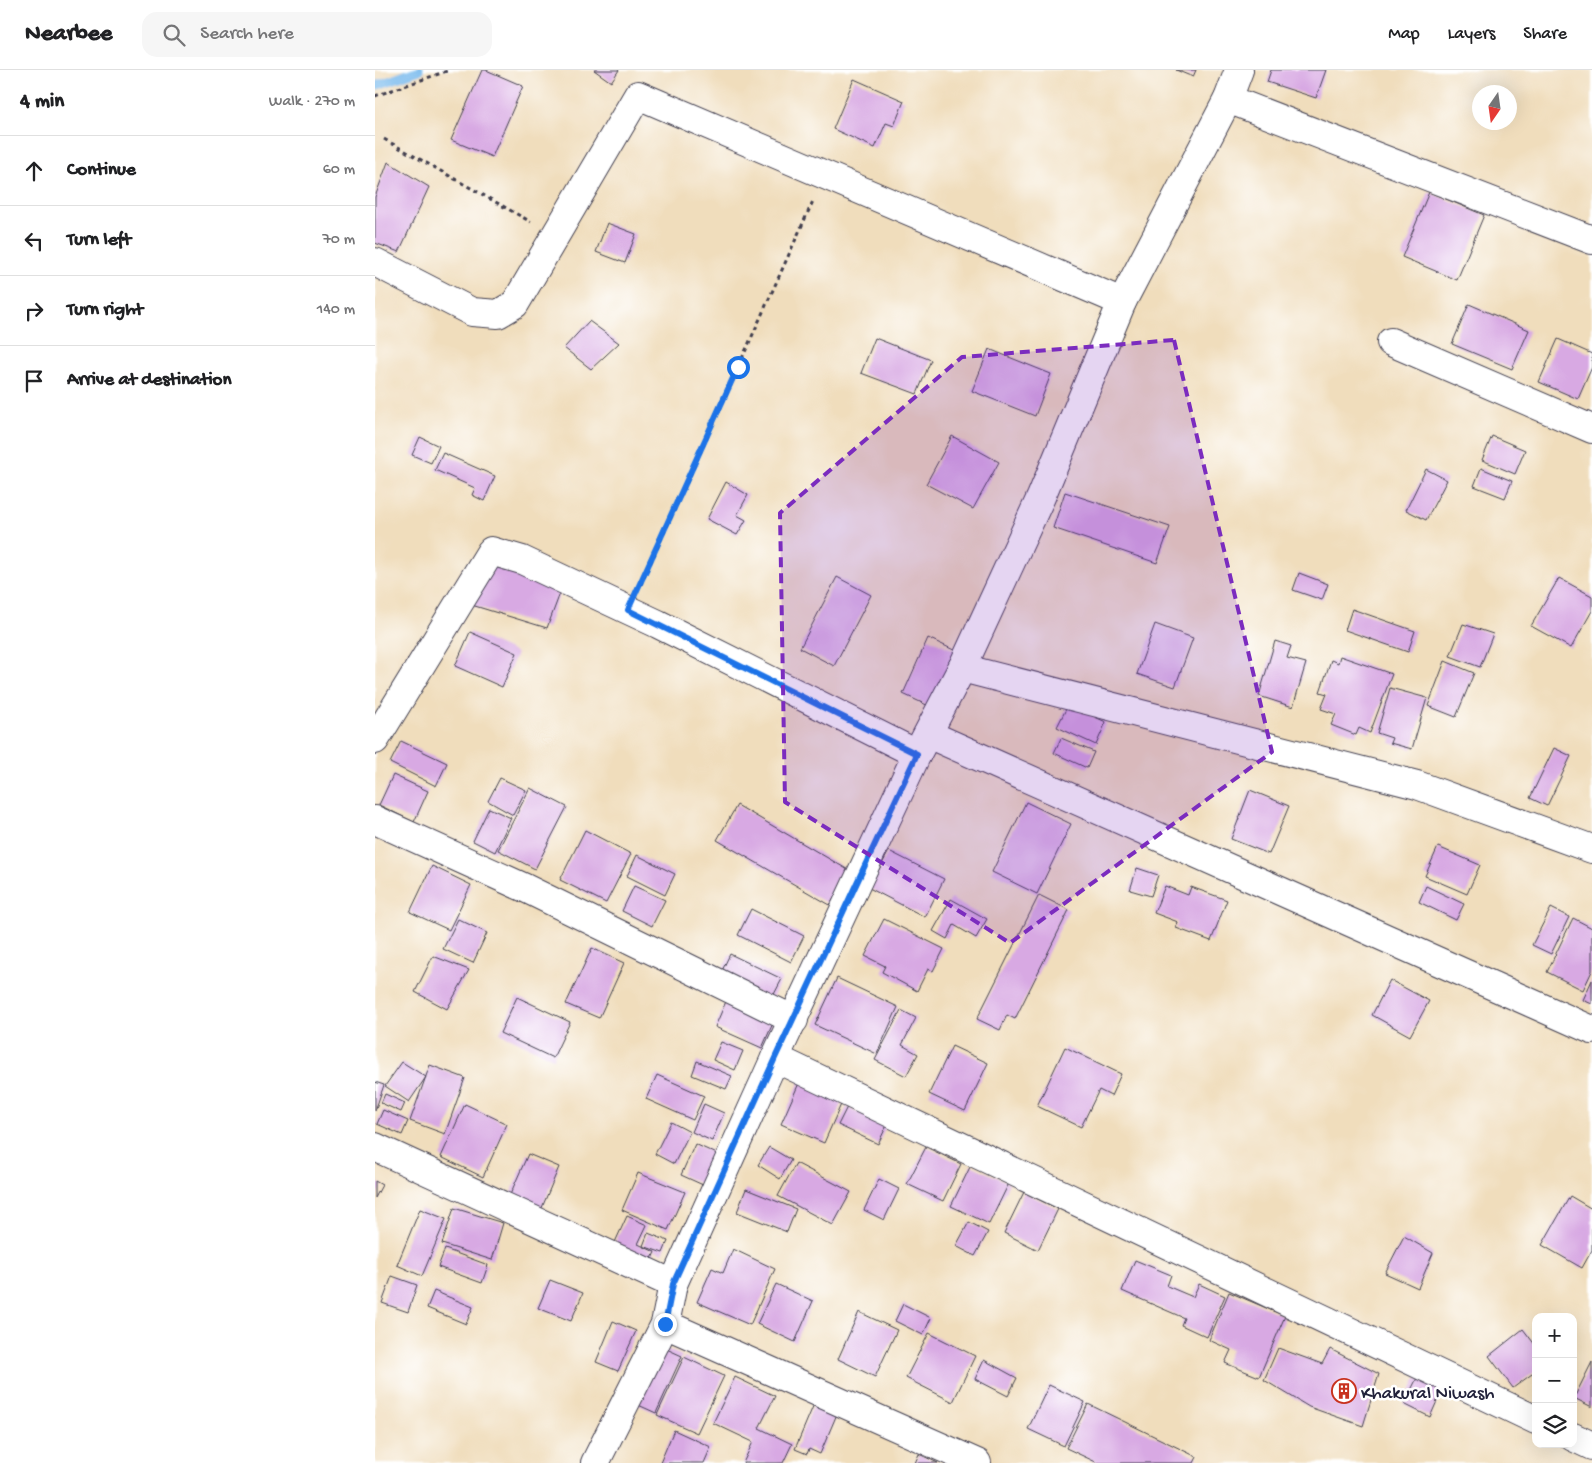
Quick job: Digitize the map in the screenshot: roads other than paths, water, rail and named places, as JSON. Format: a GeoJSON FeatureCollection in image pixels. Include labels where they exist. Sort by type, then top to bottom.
{"type":"FeatureCollection","features":[{"type":"Feature","properties":{"kind":"street"},"geometry":{"type":"LineString","coordinates":[[595,1463],[665,1324],[673,1284],[775,1058],[922,744],[962,668],[1041,497],[1122,302],[1228,99],[1239,70]]}},
{"type":"Feature","properties":{"kind":"street"},"geometry":{"type":"LineString","coordinates":[[375,262],[472,312],[498,314],[515,304],[638,95],[1122,302]]}},
{"type":"Feature","properties":{"kind":"street"},"geometry":{"type":"LineString","coordinates":[[1228,99],[1592,240]]}},
{"type":"Feature","properties":{"kind":"street"},"geometry":{"type":"LineString","coordinates":[[1391,342],[1592,429]]}},
{"type":"Feature","properties":{"kind":"street"},"geometry":{"type":"LineString","coordinates":[[375,740],[491,551],[522,560],[922,744],[1592,1030]]}},
{"type":"Feature","properties":{"kind":"street"},"geometry":{"type":"LineString","coordinates":[[962,668],[1417,785],[1592,849]]}},
{"type":"Feature","properties":{"kind":"street"},"geometry":{"type":"LineString","coordinates":[[375,820],[525,888],[794,1020]]}},
{"type":"Feature","properties":{"kind":"street"},"geometry":{"type":"LineString","coordinates":[[775,1058],[1532,1418]]}},
{"type":"Feature","properties":{"kind":"street"},"geometry":{"type":"LineString","coordinates":[[375,1147],[673,1284]]}},
{"type":"Feature","properties":{"kind":"street"},"geometry":{"type":"LineString","coordinates":[[665,1324],[977,1463]]}},
{"type":"Feature","properties":{"kind":"street"},"geometry":{"type":"LineString","coordinates":[[1577,1440],[1592,1446]]}},
{"type":"Feature","properties":{"kind":"waterway"},"geometry":{"type":"LineString","coordinates":[[375,86],[419,70]]}},
{"type":"Feature","properties":{"kind":"place","name":"Khakural Niwash"},"geometry":{"type":"Point","coordinates":[1344,1391]}}]}
